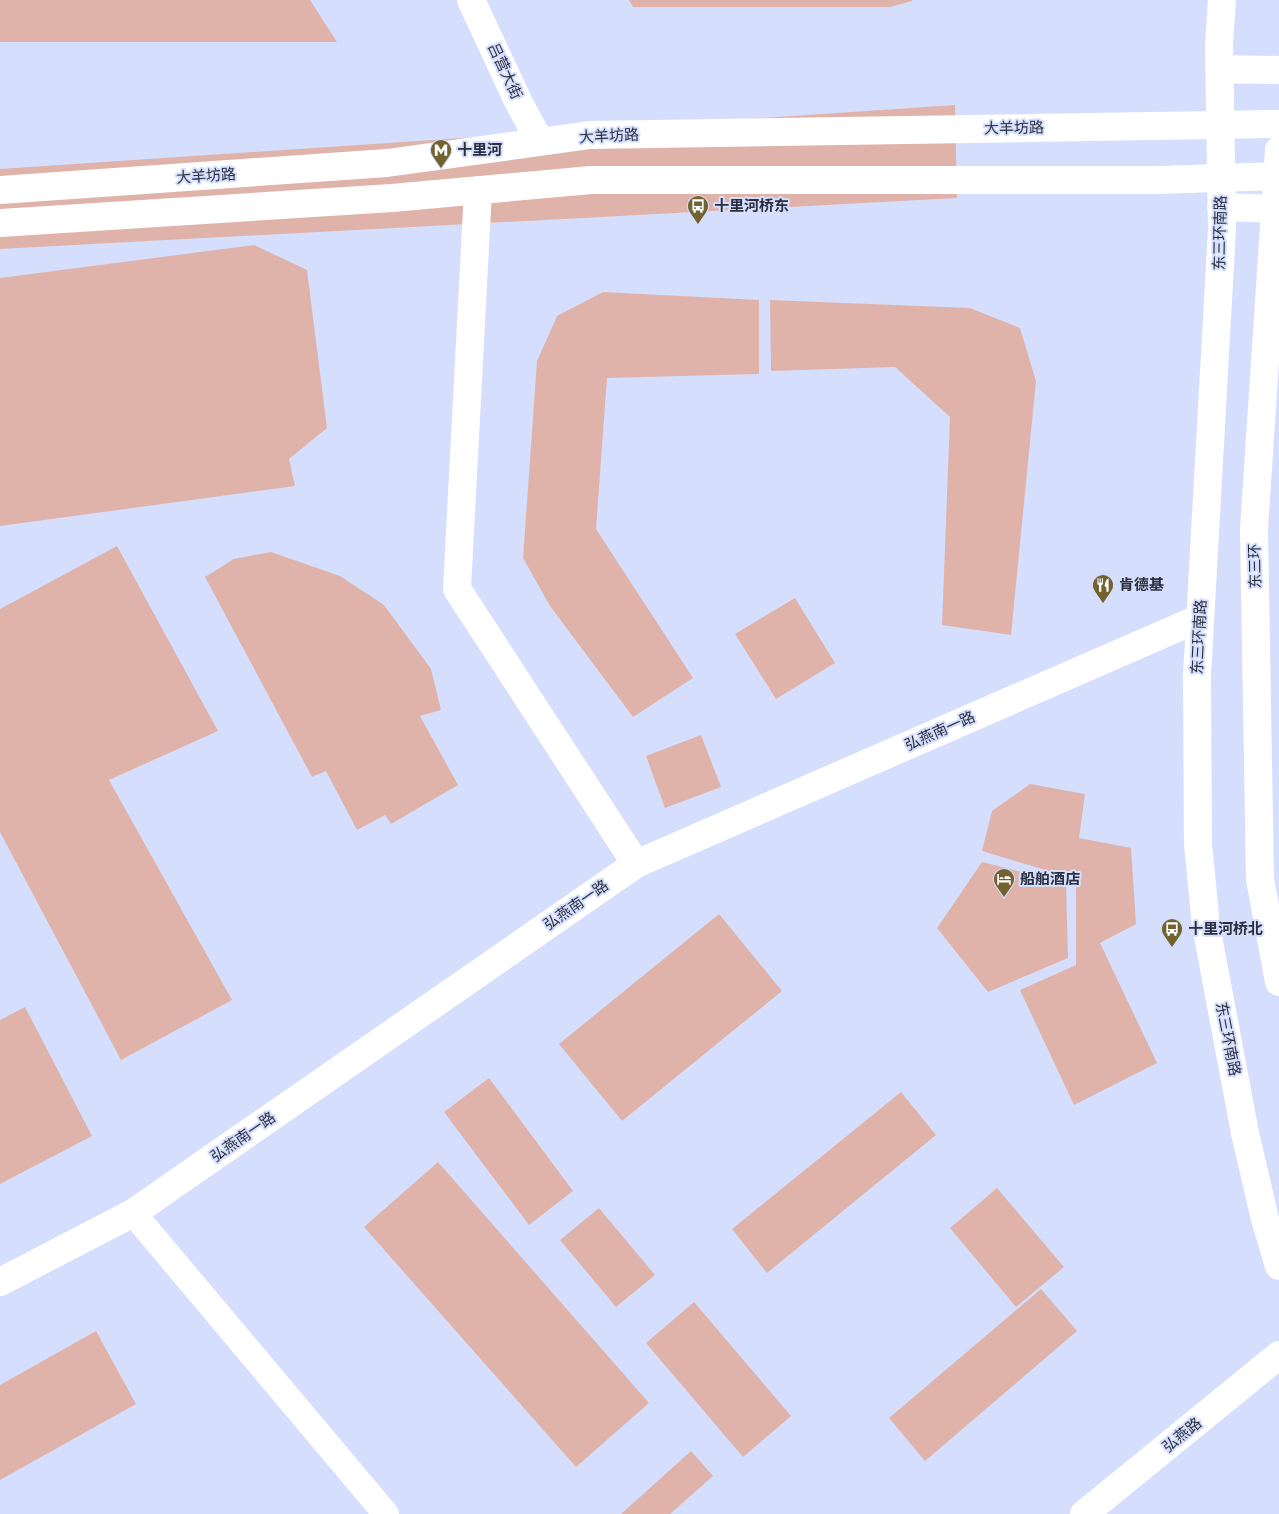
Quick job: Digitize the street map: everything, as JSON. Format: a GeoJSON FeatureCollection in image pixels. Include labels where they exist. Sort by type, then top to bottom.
{"type":"FeatureCollection","features":[{"type":"Feature","properties":{"kind":"main road","name":"吕营大街"},"geometry":{"type":"LineString","coordinates":[[471,0],[518,101],[540,142]]}},
{"type":"Feature","properties":{"kind":"main road","name":"东三环南路"},"geometry":{"type":"LineString","coordinates":[[1222,0],[1219,45],[1221,239],[1200,618],[1196,761],[1198,844],[1206,926],[1245,1133],[1279,1266]]}},
{"type":"Feature","properties":{"kind":"main road"},"geometry":{"type":"LineString","coordinates":[[1220,69],[1279,70]]}},
{"type":"Feature","properties":{"kind":"main road","name":"大羊坊路"},"geometry":{"type":"LineString","coordinates":[[0,190],[387,163],[600,134],[1279,124]]}},
{"type":"Feature","properties":{"kind":"main road","name":"东三环"},"geometry":{"type":"LineString","coordinates":[[1279,150],[1254,529],[1260,879],[1279,982]]}},
{"type":"Feature","properties":{"kind":"main road"},"geometry":{"type":"LineString","coordinates":[[0,223],[392,198],[591,180],[1158,180],[1279,176]]}},
{"type":"Feature","properties":{"kind":"main road"},"geometry":{"type":"LineString","coordinates":[[478,190],[457,589],[636,864]]}},
{"type":"Feature","properties":{"kind":"main road"},"geometry":{"type":"LineString","coordinates":[[1221,207],[1279,209]]}},
{"type":"Feature","properties":{"kind":"main road","name":"弘燕南一路"},"geometry":{"type":"LineString","coordinates":[[0,1282],[133,1213],[636,864],[1200,618]]}},
{"type":"Feature","properties":{"kind":"main road","name":"弘燕路"},"geometry":{"type":"LineString","coordinates":[[1084,1514],[1279,1355]]}},
{"type":"Feature","properties":{"kind":"street"},"geometry":{"type":"LineString","coordinates":[[133,1213],[386,1514]]}},
{"type":"Feature","properties":{"kind":"building"},"geometry":{"type":"Polygon","coordinates":[[[0,0],[310,0],[337,42],[0,42],[0,0]]]}},
{"type":"Feature","properties":{"kind":"building"},"geometry":{"type":"Polygon","coordinates":[[[629,0],[912,1],[890,7],[633,7],[629,0]]]}},
{"type":"Feature","properties":{"kind":"building"},"geometry":{"type":"Polygon","coordinates":[[[955,105],[957,198],[0,249],[0,169],[955,105]]]}},
{"type":"Feature","properties":{"kind":"building"},"geometry":{"type":"Polygon","coordinates":[[[254,245],[307,270],[327,428],[289,459],[295,486],[0,526],[0,278],[254,245]]]}},
{"type":"Feature","properties":{"kind":"building"},"geometry":{"type":"Polygon","coordinates":[[[603,292],[759,300],[759,374],[607,378],[596,529],[693,678],[633,717],[550,606],[523,558],[537,361],[557,316],[603,292]]]}},
{"type":"Feature","properties":{"kind":"building"},"geometry":{"type":"Polygon","coordinates":[[[770,300],[970,308],[1020,328],[1036,381],[1011,635],[942,625],[950,417],[895,367],[771,371],[770,300]]]}},
{"type":"Feature","properties":{"kind":"building"},"geometry":{"type":"Polygon","coordinates":[[[117,546],[218,731],[109,780],[232,1000],[121,1060],[0,832],[0,609],[117,546]]]}},
{"type":"Feature","properties":{"kind":"building"},"geometry":{"type":"Polygon","coordinates":[[[271,552],[340,576],[384,605],[431,669],[441,710],[420,716],[458,785],[391,824],[385,815],[357,830],[326,771],[312,777],[205,577],[234,559],[271,552]]]}},
{"type":"Feature","properties":{"kind":"building"},"geometry":{"type":"Polygon","coordinates":[[[795,598],[835,663],[776,699],[735,634],[795,598]]]}},
{"type":"Feature","properties":{"kind":"building"},"geometry":{"type":"Polygon","coordinates":[[[701,735],[721,787],[665,808],[646,756],[701,735]]]}},
{"type":"Feature","properties":{"kind":"building"},"geometry":{"type":"Polygon","coordinates":[[[1030,784],[1085,794],[1079,838],[1131,848],[1136,924],[1100,943],[1157,1063],[1074,1105],[1020,990],[1076,965],[1076,879],[982,851],[992,811],[1030,784]]]}},
{"type":"Feature","properties":{"kind":"building"},"geometry":{"type":"Polygon","coordinates":[[[982,862],[1066,883],[1068,958],[988,992],[937,928],[982,862]]]}},
{"type":"Feature","properties":{"kind":"building"},"geometry":{"type":"Polygon","coordinates":[[[719,914],[782,991],[622,1121],[559,1044],[719,914]]]}},
{"type":"Feature","properties":{"kind":"building"},"geometry":{"type":"Polygon","coordinates":[[[25,1007],[92,1136],[0,1184],[0,1020],[25,1007]]]}},
{"type":"Feature","properties":{"kind":"building"},"geometry":{"type":"Polygon","coordinates":[[[489,1078],[573,1191],[529,1225],[444,1112],[489,1078]]]}},
{"type":"Feature","properties":{"kind":"building"},"geometry":{"type":"Polygon","coordinates":[[[901,1092],[936,1135],[767,1273],[732,1229],[901,1092]]]}},
{"type":"Feature","properties":{"kind":"building"},"geometry":{"type":"Polygon","coordinates":[[[438,1162],[649,1403],[576,1467],[364,1227],[438,1162]]]}},
{"type":"Feature","properties":{"kind":"building"},"geometry":{"type":"Polygon","coordinates":[[[997,1188],[1064,1267],[1016,1307],[950,1228],[997,1188]]]}},
{"type":"Feature","properties":{"kind":"building"},"geometry":{"type":"Polygon","coordinates":[[[599,1208],[655,1275],[616,1307],[560,1240],[599,1208]]]}},
{"type":"Feature","properties":{"kind":"building"},"geometry":{"type":"Polygon","coordinates":[[[1041,1289],[1077,1331],[925,1461],[889,1418],[1041,1289]]]}},
{"type":"Feature","properties":{"kind":"building"},"geometry":{"type":"Polygon","coordinates":[[[694,1302],[791,1416],[743,1457],[646,1343],[694,1302]]]}},
{"type":"Feature","properties":{"kind":"building"},"geometry":{"type":"Polygon","coordinates":[[[96,1331],[136,1404],[0,1480],[0,1385],[96,1331]]]}},
{"type":"Feature","properties":{"kind":"building"},"geometry":{"type":"Polygon","coordinates":[[[691,1451],[713,1476],[670,1514],[621,1514],[691,1451]]]}},
{"type":"Feature","properties":{"kind":"place","name":"十里河"},"geometry":{"type":"Point","coordinates":[441,169]}},
{"type":"Feature","properties":{"kind":"place","name":"十里河桥东"},"geometry":{"type":"Point","coordinates":[698,225]}},
{"type":"Feature","properties":{"kind":"place","name":"肯德基"},"geometry":{"type":"Point","coordinates":[1103,604]}},
{"type":"Feature","properties":{"kind":"place","name":"船舶酒店"},"geometry":{"type":"Point","coordinates":[1004,898]}},
{"type":"Feature","properties":{"kind":"place","name":"十里河桥北"},"geometry":{"type":"Point","coordinates":[1172,948]}}]}
